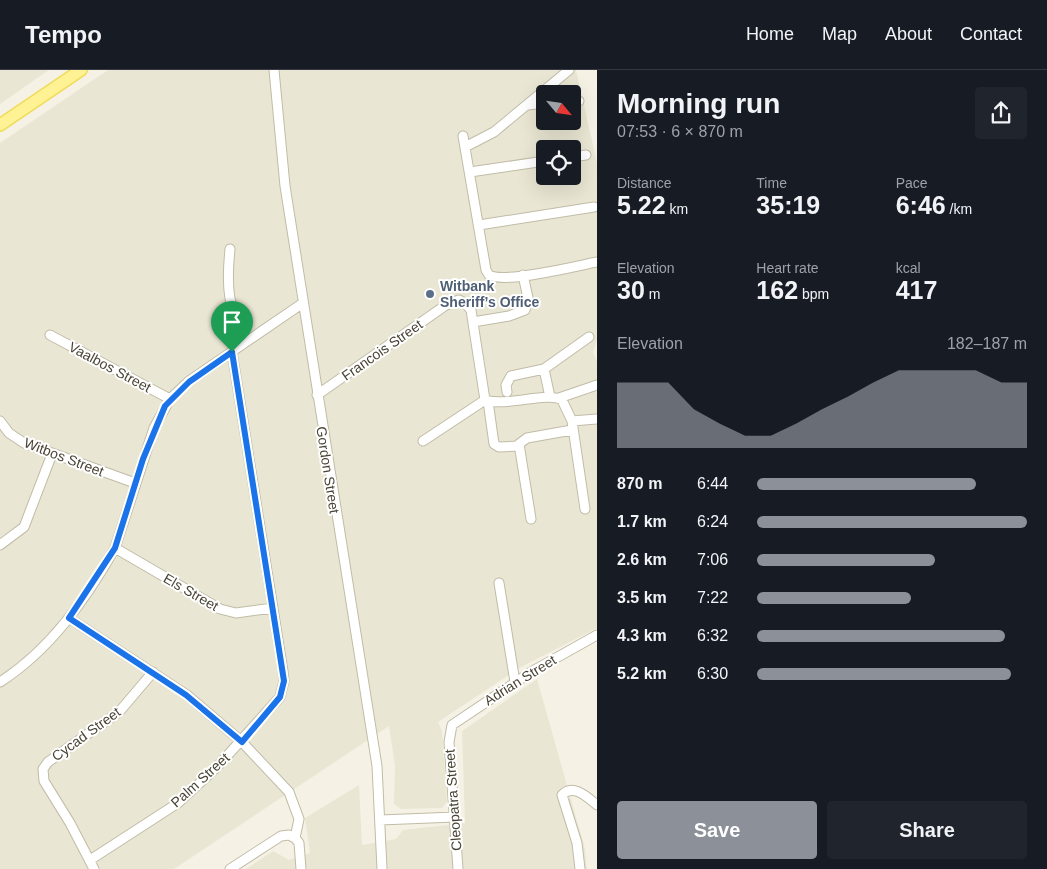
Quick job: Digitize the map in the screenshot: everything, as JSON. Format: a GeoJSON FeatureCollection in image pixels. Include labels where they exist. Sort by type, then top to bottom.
{"type":"FeatureCollection","features":[{"type":"Feature","properties":{"kind":"main road"},"geometry":{"type":"LineString","coordinates":[[0,126],[81,70]]}},
{"type":"Feature","properties":{"kind":"street","name":"Gordon Street"},"geometry":{"type":"LineString","coordinates":[[274,70],[285,186],[377,766],[382,869]]}},
{"type":"Feature","properties":{"kind":"street"},"geometry":{"type":"LineString","coordinates":[[465,147],[494,132],[569,70]]}},
{"type":"Feature","properties":{"kind":"street"},"geometry":{"type":"LineString","coordinates":[[527,105],[536,104]]}},
{"type":"Feature","properties":{"kind":"street"},"geometry":{"type":"LineString","coordinates":[[463,136],[489,275],[498,278],[523,275],[596,262]]}},
{"type":"Feature","properties":{"kind":"street"},"geometry":{"type":"LineString","coordinates":[[581,156],[586,155]]}},
{"type":"Feature","properties":{"kind":"street"},"geometry":{"type":"LineString","coordinates":[[470,172],[536,162]]}},
{"type":"Feature","properties":{"kind":"street"},"geometry":{"type":"LineString","coordinates":[[479,225],[594,207]]}},
{"type":"Feature","properties":{"kind":"street"},"geometry":{"type":"LineString","coordinates":[[230,249],[227,279],[229,299],[235,320],[246,342]]}},
{"type":"Feature","properties":{"kind":"street"},"geometry":{"type":"LineString","coordinates":[[474,322],[509,316],[525,310],[528,298],[523,275]]}},
{"type":"Feature","properties":{"kind":"street","name":"Francois Street"},"geometry":{"type":"LineString","coordinates":[[317,396],[450,303],[459,300],[466,303],[471,310],[474,322],[494,444],[499,447],[519,446]]}},
{"type":"Feature","properties":{"kind":"street"},"geometry":{"type":"LineString","coordinates":[[0,682],[39,651],[69,618],[115,548],[154,428],[170,399],[189,382],[303,303]]}},
{"type":"Feature","properties":{"kind":"street","name":"Vaalbos Street"},"geometry":{"type":"LineString","coordinates":[[50,335],[170,399]]}},
{"type":"Feature","properties":{"kind":"street"},"geometry":{"type":"LineString","coordinates":[[507,392],[506,385],[511,376],[544,369],[589,337]]}},
{"type":"Feature","properties":{"kind":"street","name":"Palm Street"},"geometry":{"type":"LineString","coordinates":[[92,864],[178,803],[242,742],[280,697],[283,689],[283,671],[232,352]]}},
{"type":"Feature","properties":{"kind":"street"},"geometry":{"type":"LineString","coordinates":[[544,369],[554,398],[566,407],[572,426],[585,509]]}},
{"type":"Feature","properties":{"kind":"street"},"geometry":{"type":"LineString","coordinates":[[423,441],[487,401],[506,403],[554,398],[597,385]]}},
{"type":"Feature","properties":{"kind":"street"},"geometry":{"type":"LineString","coordinates":[[531,519],[519,446],[527,438],[597,419]]}},
{"type":"Feature","properties":{"kind":"street","name":"Witbos Street"},"geometry":{"type":"LineString","coordinates":[[0,421],[13,436],[52,454],[135,483]]}},
{"type":"Feature","properties":{"kind":"street"},"geometry":{"type":"LineString","coordinates":[[0,545],[24,527],[52,454]]}},
{"type":"Feature","properties":{"kind":"street","name":"Els Street"},"geometry":{"type":"LineString","coordinates":[[115,548],[220,609],[236,613],[273,608]]}},
{"type":"Feature","properties":{"kind":"street"},"geometry":{"type":"LineString","coordinates":[[499,583],[515,682]]}},
{"type":"Feature","properties":{"kind":"street"},"geometry":{"type":"LineString","coordinates":[[69,618],[153,672],[210,713],[242,742],[290,792],[299,819],[296,838]]}},
{"type":"Feature","properties":{"kind":"street","name":"Adrian Street"},"geometry":{"type":"LineString","coordinates":[[450,731],[456,721],[515,682],[597,635]]}},
{"type":"Feature","properties":{"kind":"street","name":"Cycad Street"},"geometry":{"type":"LineString","coordinates":[[92,864],[44,781],[43,769],[48,762],[119,712],[153,672]]}},
{"type":"Feature","properties":{"kind":"street","name":"Cleopatra Street"},"geometry":{"type":"LineString","coordinates":[[450,731],[458,869]]}},
{"type":"Feature","properties":{"kind":"street"},"geometry":{"type":"LineString","coordinates":[[580,869],[577,843],[562,795],[565,792],[576,791],[597,804]]}},
{"type":"Feature","properties":{"kind":"street"},"geometry":{"type":"LineString","coordinates":[[380,820],[455,817]]}},
{"type":"Feature","properties":{"kind":"street"},"geometry":{"type":"LineString","coordinates":[[230,869],[281,836],[289,835],[296,838],[299,843],[301,869]]}},
{"type":"Feature","properties":{"kind":"shaded area"},"geometry":{"type":"Polygon","coordinates":[[[0,70],[49,70],[0,104],[0,70]]]}},
{"type":"Feature","properties":{"kind":"shaded area"},"geometry":{"type":"Polygon","coordinates":[[[108,70],[576,70],[579,85],[536,85],[536,130],[581,130],[581,92],[597,163],[597,340],[593,352],[597,362],[597,628],[521,667],[438,722],[442,731],[447,802],[442,808],[401,809],[394,804],[395,765],[389,726],[174,869],[0,869],[0,143],[108,70]]]}},
{"type":"Feature","properties":{"kind":"shaded area"},"geometry":{"type":"Polygon","coordinates":[[[537,679],[585,849],[587,869],[246,869],[273,851],[289,860],[310,853],[305,818],[359,785],[362,845],[396,839],[403,830],[465,823],[462,731],[537,679]]]}},
{"type":"Feature","properties":{"kind":"place","name":"Witbank Sheriff’s Office"},"geometry":{"type":"Point","coordinates":[430,294]}},
{"type":"Feature","properties":{"kind":"route"},"geometry":{"type":"LineString","coordinates":[[232,352],[284,681],[280,697],[242,742],[210,713],[186,695],[69,618],[115,548],[143,459],[154,428],[165,406],[189,382],[232,352]]}}]}
